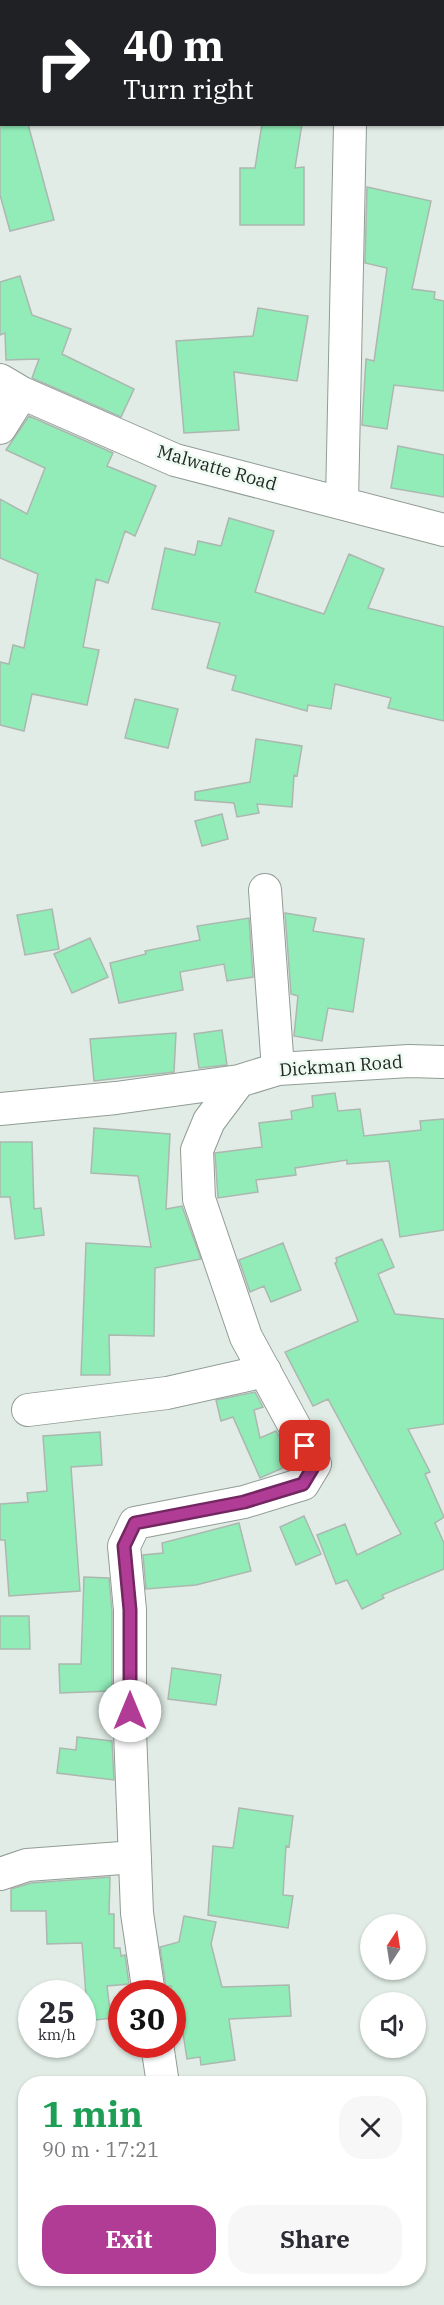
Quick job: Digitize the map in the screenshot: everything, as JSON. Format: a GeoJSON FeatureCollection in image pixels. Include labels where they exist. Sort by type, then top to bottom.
{"type":"FeatureCollection","features":[{"type":"Feature","properties":{"kind":"street"},"geometry":{"type":"LineString","coordinates":[[342,502],[350,126]]}},
{"type":"Feature","properties":{"kind":"street"},"geometry":{"type":"LineString","coordinates":[[0,428],[11,386]]}},
{"type":"Feature","properties":{"kind":"street","name":"Malwatte Road"},"geometry":{"type":"LineString","coordinates":[[11,386],[175,460],[444,530]]}},
{"type":"Feature","properties":{"kind":"street"},"geometry":{"type":"LineString","coordinates":[[265,890],[278,1070]]}},
{"type":"Feature","properties":{"kind":"street","name":"Dickman Road"},"geometry":{"type":"LineString","coordinates":[[0,1109],[116,1098],[239,1081],[278,1070],[409,1061],[444,1062]]}},
{"type":"Feature","properties":{"kind":"street"},"geometry":{"type":"LineString","coordinates":[[147,1980],[137,1913],[130,1731],[130,1610],[124,1546],[135,1523],[244,1502],[303,1484],[315,1464],[246,1337],[199,1199],[197,1150],[209,1121],[239,1081]]}},
{"type":"Feature","properties":{"kind":"street"},"geometry":{"type":"LineString","coordinates":[[28,1410],[166,1393],[265,1371]]}},
{"type":"Feature","properties":{"kind":"street"},"geometry":{"type":"LineString","coordinates":[[0,1874],[27,1865],[135,1857]]}},
{"type":"Feature","properties":{"kind":"street"},"geometry":{"type":"LineString","coordinates":[[159,2058],[162,2076]]}},
{"type":"Feature","properties":{"kind":"building"},"geometry":{"type":"Polygon","coordinates":[[[0,126],[29,126],[54,220],[10,231],[0,195],[0,126]]]}},
{"type":"Feature","properties":{"kind":"building"},"geometry":{"type":"Polygon","coordinates":[[[262,126],[302,126],[295,168],[304,167],[304,225],[240,225],[240,168],[255,168],[262,126]]]}},
{"type":"Feature","properties":{"kind":"building"},"geometry":{"type":"Polygon","coordinates":[[[367,187],[431,201],[412,289],[435,292],[434,299],[444,301],[444,391],[394,385],[387,429],[362,425],[366,359],[374,361],[387,268],[365,263],[367,187]]]}},
{"type":"Feature","properties":{"kind":"building"},"geometry":{"type":"Polygon","coordinates":[[[20,276],[32,315],[71,329],[62,354],[134,389],[121,417],[32,378],[39,359],[6,360],[5,333],[0,335],[0,282],[20,276]]]}},
{"type":"Feature","properties":{"kind":"building"},"geometry":{"type":"Polygon","coordinates":[[[258,308],[308,316],[297,381],[234,372],[239,430],[184,433],[176,341],[253,336],[258,308]]]}},
{"type":"Feature","properties":{"kind":"building"},"geometry":{"type":"Polygon","coordinates":[[[29,416],[113,453],[107,466],[156,486],[135,536],[125,531],[108,583],[96,579],[83,647],[99,650],[87,705],[32,694],[24,731],[0,725],[0,662],[9,664],[13,645],[24,648],[38,574],[0,558],[0,499],[27,514],[45,468],[6,450],[29,416]]]}},
{"type":"Feature","properties":{"kind":"building"},"geometry":{"type":"Polygon","coordinates":[[[398,446],[444,455],[444,497],[391,488],[398,446]]]}},
{"type":"Feature","properties":{"kind":"building"},"geometry":{"type":"Polygon","coordinates":[[[229,518],[274,531],[255,592],[324,614],[349,554],[384,569],[368,608],[444,627],[444,721],[388,708],[391,698],[335,684],[331,709],[308,705],[307,711],[232,690],[236,676],[207,668],[220,623],[152,609],[165,548],[195,555],[198,541],[221,546],[229,518]]]}},
{"type":"Feature","properties":{"kind":"building"},"geometry":{"type":"Polygon","coordinates":[[[135,699],[178,709],[168,748],[125,738],[135,699]]]}},
{"type":"Feature","properties":{"kind":"building"},"geometry":{"type":"Polygon","coordinates":[[[256,739],[302,746],[297,776],[294,775],[292,807],[257,804],[259,813],[237,817],[234,803],[195,800],[195,792],[250,782],[256,739]]]}},
{"type":"Feature","properties":{"kind":"building"},"geometry":{"type":"Polygon","coordinates":[[[222,814],[228,839],[202,846],[195,821],[222,814]]]}},
{"type":"Feature","properties":{"kind":"building"},"geometry":{"type":"Polygon","coordinates":[[[52,909],[59,949],[25,955],[17,915],[52,909]]]}},
{"type":"Feature","properties":{"kind":"building"},"geometry":{"type":"Polygon","coordinates":[[[285,913],[316,918],[313,931],[364,939],[353,1012],[328,1008],[322,1041],[294,1036],[298,996],[291,994],[285,913]]]}},
{"type":"Feature","properties":{"kind":"building"},"geometry":{"type":"Polygon","coordinates":[[[249,918],[253,977],[227,981],[224,964],[180,972],[183,990],[119,1003],[110,963],[146,954],[145,951],[200,940],[197,926],[249,918]]]}},
{"type":"Feature","properties":{"kind":"building"},"geometry":{"type":"Polygon","coordinates":[[[90,938],[108,977],[72,993],[54,954],[90,938]]]}},
{"type":"Feature","properties":{"kind":"building"},"geometry":{"type":"Polygon","coordinates":[[[222,1030],[227,1065],[199,1068],[194,1034],[222,1030]]]}},
{"type":"Feature","properties":{"kind":"building"},"geometry":{"type":"Polygon","coordinates":[[[176,1033],[174,1072],[94,1081],[90,1039],[176,1033]]]}},
{"type":"Feature","properties":{"kind":"building"},"geometry":{"type":"Polygon","coordinates":[[[335,1093],[338,1111],[360,1109],[364,1136],[421,1130],[420,1121],[444,1119],[444,1230],[400,1237],[389,1161],[347,1164],[347,1160],[295,1168],[296,1175],[256,1180],[258,1192],[218,1198],[215,1153],[262,1147],[259,1123],[292,1119],[291,1111],[313,1107],[312,1096],[335,1093]]]}},
{"type":"Feature","properties":{"kind":"building"},"geometry":{"type":"Polygon","coordinates":[[[94,1128],[170,1134],[166,1209],[182,1206],[201,1259],[155,1268],[154,1336],[109,1335],[110,1375],[81,1375],[86,1243],[151,1247],[138,1176],[91,1173],[94,1128]]]}},
{"type":"Feature","properties":{"kind":"building"},"geometry":{"type":"Polygon","coordinates":[[[0,1142],[32,1142],[34,1209],[41,1208],[44,1235],[15,1239],[10,1197],[0,1197],[0,1142]]]}},
{"type":"Feature","properties":{"kind":"building"},"geometry":{"type":"Polygon","coordinates":[[[382,1239],[394,1267],[378,1274],[395,1314],[444,1319],[444,1424],[408,1429],[430,1472],[425,1474],[444,1517],[435,1523],[444,1543],[444,1569],[382,1595],[384,1598],[362,1609],[347,1580],[336,1584],[317,1535],[345,1524],[357,1555],[401,1534],[328,1399],[313,1406],[285,1352],[358,1321],[335,1263],[336,1258],[382,1239]]]}},
{"type":"Feature","properties":{"kind":"building"},"geometry":{"type":"Polygon","coordinates":[[[283,1243],[301,1290],[271,1302],[264,1286],[250,1292],[239,1260],[283,1243]]]}},
{"type":"Feature","properties":{"kind":"building"},"geometry":{"type":"Polygon","coordinates":[[[255,1392],[263,1407],[254,1410],[260,1438],[276,1431],[294,1463],[260,1478],[233,1417],[221,1421],[216,1400],[255,1392]]]}},
{"type":"Feature","properties":{"kind":"building"},"geometry":{"type":"Polygon","coordinates":[[[100,1432],[102,1465],[71,1467],[80,1591],[9,1596],[5,1540],[0,1540],[0,1504],[28,1502],[27,1493],[47,1491],[43,1436],[100,1432]]]}},
{"type":"Feature","properties":{"kind":"building"},"geometry":{"type":"Polygon","coordinates":[[[304,1516],[321,1554],[296,1565],[280,1527],[304,1516]]]}},
{"type":"Feature","properties":{"kind":"building"},"geometry":{"type":"Polygon","coordinates":[[[239,1523],[251,1571],[196,1585],[146,1589],[143,1555],[163,1553],[162,1543],[239,1523]]]}},
{"type":"Feature","properties":{"kind":"building"},"geometry":{"type":"Polygon","coordinates":[[[84,1577],[109,1578],[112,1611],[112,1691],[60,1693],[59,1664],[81,1664],[84,1577]]]}},
{"type":"Feature","properties":{"kind":"building"},"geometry":{"type":"Polygon","coordinates":[[[0,1616],[29,1616],[30,1649],[0,1649],[0,1616]]]}},
{"type":"Feature","properties":{"kind":"building"},"geometry":{"type":"Polygon","coordinates":[[[172,1668],[221,1675],[216,1705],[168,1699],[172,1668]]]}},
{"type":"Feature","properties":{"kind":"building"},"geometry":{"type":"Polygon","coordinates":[[[77,1737],[112,1741],[114,1780],[57,1773],[60,1748],[76,1750],[77,1737]]]}},
{"type":"Feature","properties":{"kind":"building"},"geometry":{"type":"Polygon","coordinates":[[[239,1808],[293,1816],[289,1847],[286,1846],[283,1895],[293,1896],[288,1928],[208,1915],[213,1846],[233,1848],[239,1808]]]}},
{"type":"Feature","properties":{"kind":"building"},"geometry":{"type":"Polygon","coordinates":[[[110,1877],[109,1914],[114,1914],[114,1948],[120,1948],[121,1956],[125,1955],[128,1980],[108,1980],[108,2018],[96,2020],[96,1980],[85,1980],[82,1943],[47,1944],[46,1911],[11,1911],[11,1889],[31,1883],[110,1877]]]}},
{"type":"Feature","properties":{"kind":"building"},"geometry":{"type":"Polygon","coordinates":[[[184,1916],[216,1922],[211,1944],[222,1987],[289,1985],[291,2016],[229,2019],[235,2060],[201,2065],[200,2057],[187,2059],[186,1980],[165,1980],[160,1947],[179,1942],[184,1916]]]}},
{"type":"Feature","properties":{"kind":"route"},"geometry":{"type":"LineString","coordinates":[[130,1711],[130,1610],[124,1546],[135,1523],[244,1502],[303,1484],[315,1464],[305,1446]]}}]}
